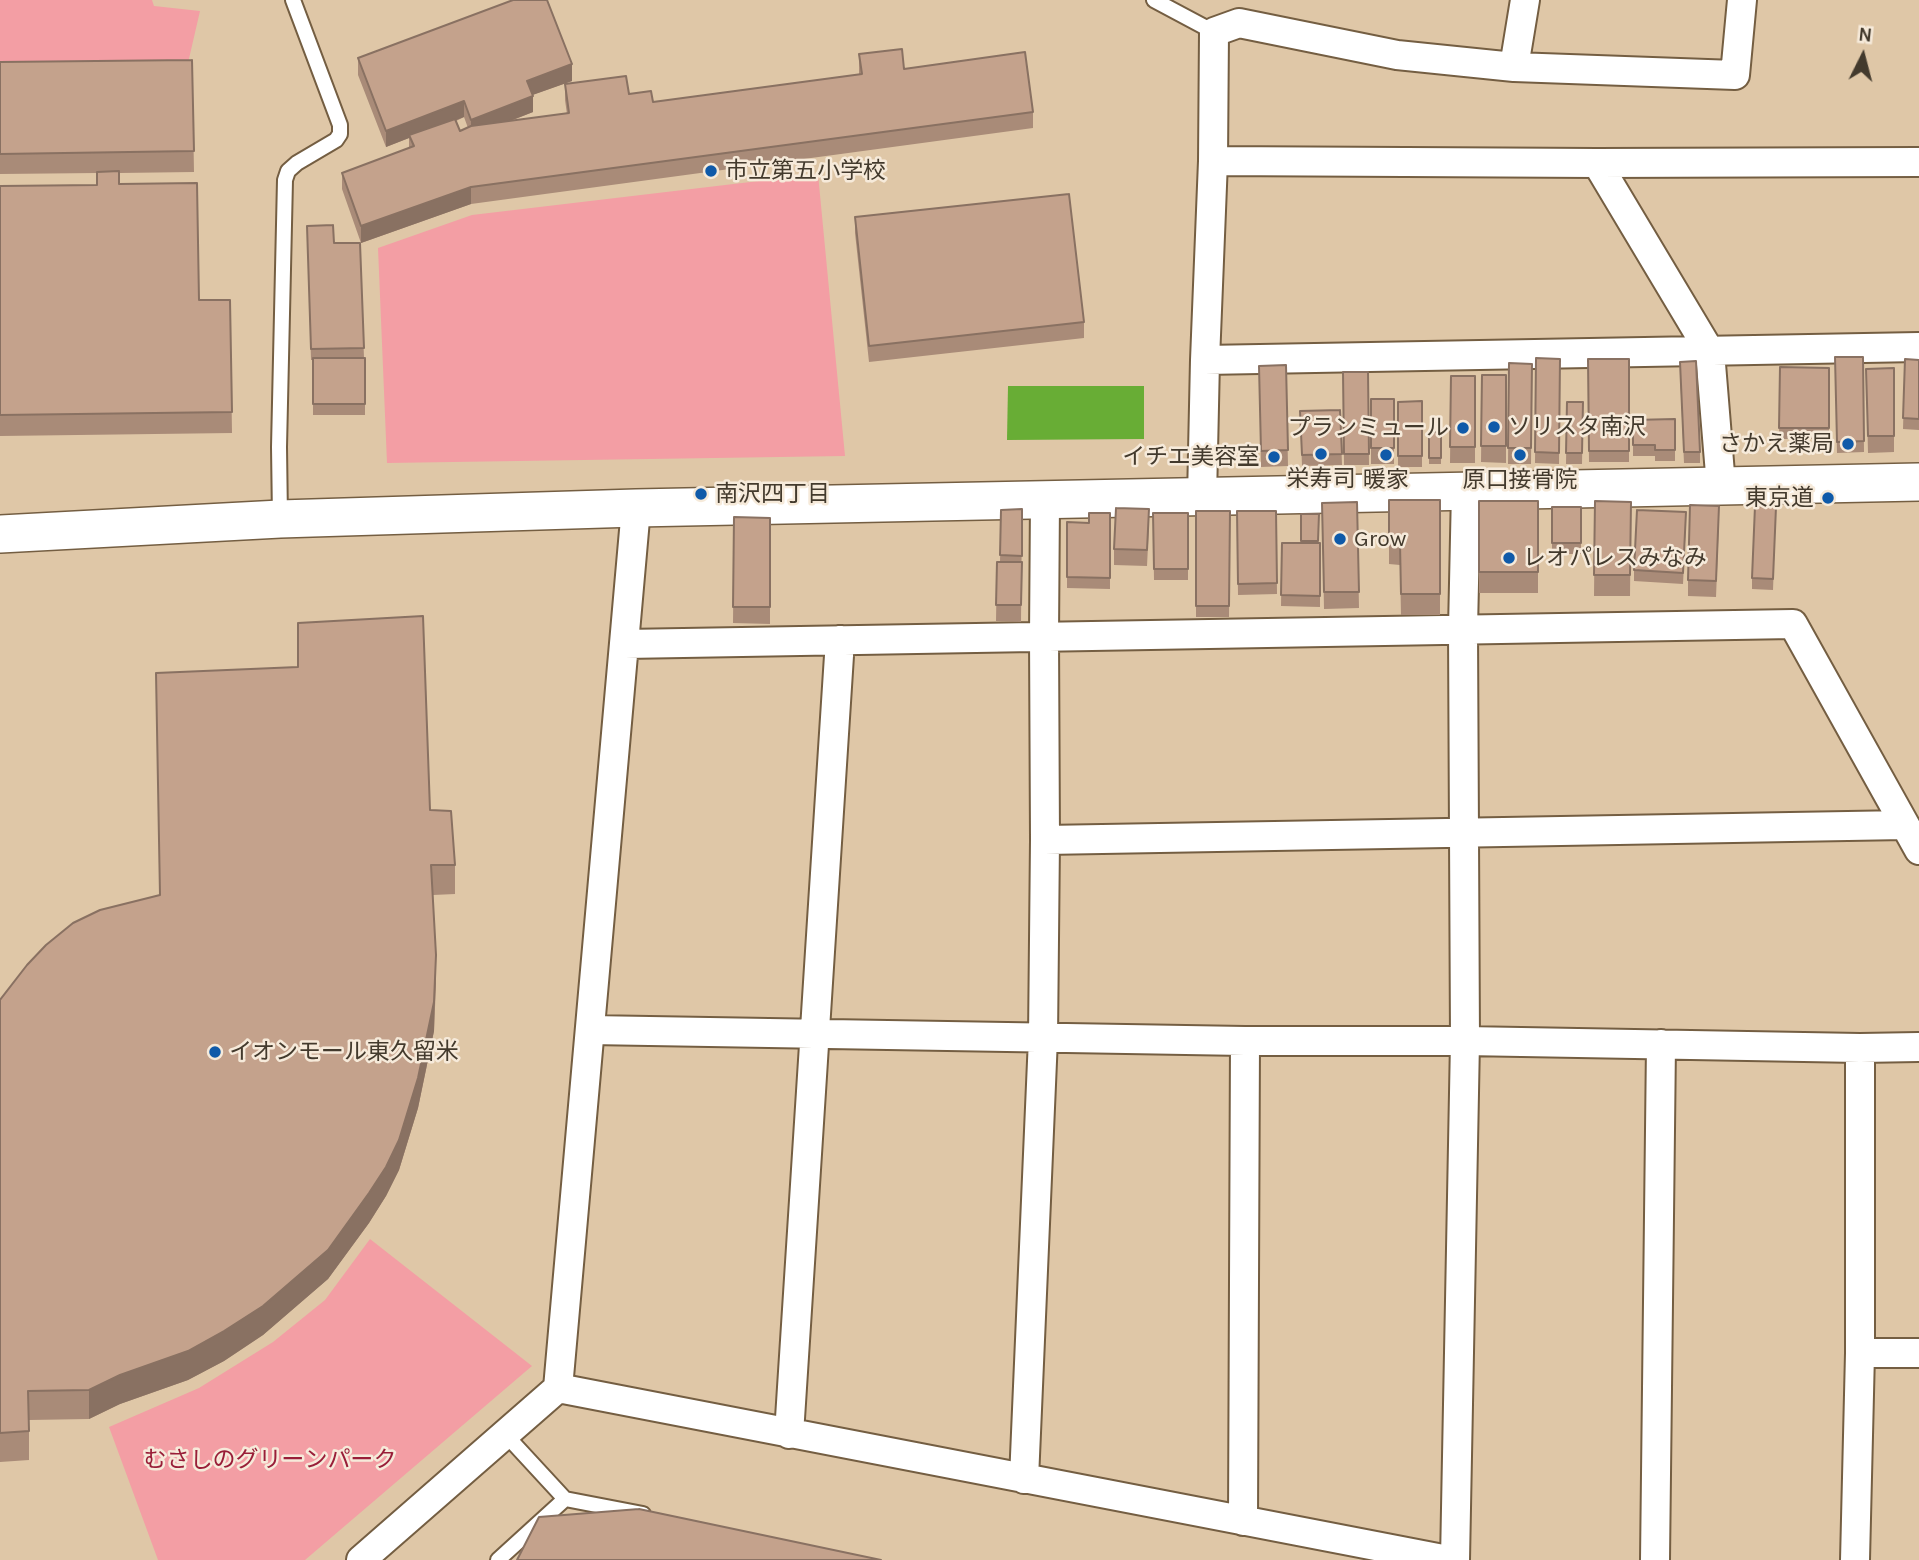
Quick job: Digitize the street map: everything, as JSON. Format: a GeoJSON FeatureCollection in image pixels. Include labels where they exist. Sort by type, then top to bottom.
{"type":"FeatureCollection","features":[{"type":"Feature","properties":{"kind":"street"},"geometry":{"type":"LineString","coordinates":[[1514,67],[1525,0]]}},
{"type":"Feature","properties":{"kind":"street"},"geometry":{"type":"LineString","coordinates":[[1202,498],[1213,162],[1214,32],[1239,23],[1396,55],[1514,67],[1735,75],[1742,0]]}},
{"type":"Feature","properties":{"kind":"street"},"geometry":{"type":"LineString","coordinates":[[1213,162],[1919,162]]}},
{"type":"Feature","properties":{"kind":"street"},"geometry":{"type":"LineString","coordinates":[[1597,163],[1710,352],[1721,486]]}},
{"type":"Feature","properties":{"kind":"street"},"geometry":{"type":"LineString","coordinates":[[1205,360],[1919,347]]}},
{"type":"Feature","properties":{"kind":"street"},"geometry":{"type":"LineString","coordinates":[[0,534],[280,519],[636,508],[1919,482]]}},
{"type":"Feature","properties":{"kind":"street"},"geometry":{"type":"LineString","coordinates":[[1455,1560],[1465,1041],[1463,629],[1466,491]]}},
{"type":"Feature","properties":{"kind":"street"},"geometry":{"type":"LineString","coordinates":[[1024,1479],[1043,1038],[1045,500]]}},
{"type":"Feature","properties":{"kind":"street"},"geometry":{"type":"LineString","coordinates":[[361,1560],[558,1388],[636,508]]}},
{"type":"Feature","properties":{"kind":"street"},"geometry":{"type":"LineString","coordinates":[[625,644],[1793,624],[1919,850]]}},
{"type":"Feature","properties":{"kind":"street"},"geometry":{"type":"LineString","coordinates":[[789,1434],[839,639]]}},
{"type":"Feature","properties":{"kind":"street"},"geometry":{"type":"LineString","coordinates":[[1045,840],[1905,825]]}},
{"type":"Feature","properties":{"kind":"street"},"geometry":{"type":"LineString","coordinates":[[590,1030],[1245,1041],[1919,1047]]}},
{"type":"Feature","properties":{"kind":"street"},"geometry":{"type":"LineString","coordinates":[[1243,1521],[1245,1041]]}},
{"type":"Feature","properties":{"kind":"street"},"geometry":{"type":"LineString","coordinates":[[1655,1560],[1661,1044]]}},
{"type":"Feature","properties":{"kind":"street"},"geometry":{"type":"LineString","coordinates":[[1855,1560],[1860,1353],[1860,1048]]}},
{"type":"Feature","properties":{"kind":"street"},"geometry":{"type":"LineString","coordinates":[[1860,1353],[1919,1353]]}},
{"type":"Feature","properties":{"kind":"street"},"geometry":{"type":"LineString","coordinates":[[558,1388],[1448,1560]]}},
{"type":"Feature","properties":{"kind":"lane"},"geometry":{"type":"LineString","coordinates":[[280,519],[285,180],[288,171],[297,163],[336,140],[340,134],[340,125],[293,0]]}},
{"type":"Feature","properties":{"kind":"lane"},"geometry":{"type":"LineString","coordinates":[[1154,0],[1214,32]]}},
{"type":"Feature","properties":{"kind":"lane"},"geometry":{"type":"LineString","coordinates":[[505,1434],[565,1499],[662,1517]]}},
{"type":"Feature","properties":{"kind":"lane"},"geometry":{"type":"LineString","coordinates":[[498,1560],[565,1499]]}},
{"type":"Feature","properties":{"kind":"green space"},"geometry":{"type":"Polygon","coordinates":[[[0,0],[152,0],[154,6],[200,11],[188,63],[0,67],[0,0]]]}},
{"type":"Feature","properties":{"kind":"green space"},"geometry":{"type":"Polygon","coordinates":[[[818,174],[845,456],[387,463],[378,248],[472,215],[818,174]]]}},
{"type":"Feature","properties":{"kind":"green space","name":"むさしのグリーンパーク"},"geometry":{"type":"Polygon","coordinates":[[[370,1239],[532,1366],[305,1560],[158,1560],[109,1427],[199,1388],[273,1342],[325,1300],[370,1239]]]}},
{"type":"Feature","properties":{"kind":"shaded area"},"geometry":{"type":"Polygon","coordinates":[[[1008,386],[1144,386],[1144,439],[1007,440],[1008,386]]]}},
{"type":"Feature","properties":{"kind":"building"},"geometry":{"type":"Polygon","coordinates":[[[513,0],[547,0],[572,64],[527,81],[533,96],[471,120],[464,101],[386,131],[358,58],[513,0]]]}},
{"type":"Feature","properties":{"kind":"building"},"geometry":{"type":"Polygon","coordinates":[[[902,49],[904,69],[1025,52],[1033,112],[471,187],[361,226],[342,173],[414,146],[409,135],[455,119],[460,131],[471,126],[569,113],[565,84],[626,76],[629,94],[651,91],[653,102],[862,74],[859,54],[902,49]]]}},
{"type":"Feature","properties":{"kind":"building"},"geometry":{"type":"Polygon","coordinates":[[[192,60],[194,151],[0,154],[0,62],[192,60]]]}},
{"type":"Feature","properties":{"kind":"building"},"geometry":{"type":"Polygon","coordinates":[[[119,171],[119,184],[197,183],[199,300],[230,300],[232,412],[0,415],[0,186],[97,185],[97,172],[119,171]]]}},
{"type":"Feature","properties":{"kind":"building"},"geometry":{"type":"Polygon","coordinates":[[[1069,194],[1084,322],[869,346],[855,217],[1069,194]]]}},
{"type":"Feature","properties":{"kind":"building"},"geometry":{"type":"Polygon","coordinates":[[[333,225],[334,243],[360,243],[364,348],[311,349],[307,226],[333,225]]]}},
{"type":"Feature","properties":{"kind":"building"},"geometry":{"type":"Polygon","coordinates":[[[1835,357],[1863,357],[1864,441],[1837,442],[1835,357]]]}},
{"type":"Feature","properties":{"kind":"building"},"geometry":{"type":"Polygon","coordinates":[[[313,358],[365,358],[365,404],[313,404],[313,358]]]}},
{"type":"Feature","properties":{"kind":"building"},"geometry":{"type":"Polygon","coordinates":[[[1536,358],[1560,359],[1559,453],[1535,452],[1536,358]]]}},
{"type":"Feature","properties":{"kind":"building"},"geometry":{"type":"Polygon","coordinates":[[[1588,359],[1629,359],[1629,451],[1589,451],[1588,359]]]}},
{"type":"Feature","properties":{"kind":"building"},"geometry":{"type":"Polygon","coordinates":[[[1905,359],[1919,360],[1919,419],[1903,418],[1905,359]]]}},
{"type":"Feature","properties":{"kind":"building"},"geometry":{"type":"Polygon","coordinates":[[[1696,361],[1700,452],[1684,452],[1680,362],[1696,361]]]}},
{"type":"Feature","properties":{"kind":"building"},"geometry":{"type":"Polygon","coordinates":[[[1509,363],[1532,364],[1531,448],[1508,448],[1509,363]]]}},
{"type":"Feature","properties":{"kind":"building"},"geometry":{"type":"Polygon","coordinates":[[[1286,365],[1288,450],[1261,451],[1259,366],[1286,365]]]}},
{"type":"Feature","properties":{"kind":"building"},"geometry":{"type":"Polygon","coordinates":[[[1780,367],[1829,368],[1829,428],[1779,428],[1780,367]]]}},
{"type":"Feature","properties":{"kind":"building"},"geometry":{"type":"Polygon","coordinates":[[[1894,368],[1894,436],[1868,436],[1866,369],[1894,368]]]}},
{"type":"Feature","properties":{"kind":"building"},"geometry":{"type":"Polygon","coordinates":[[[1343,372],[1368,372],[1369,454],[1344,454],[1343,372]]]}},
{"type":"Feature","properties":{"kind":"building","name":"ソリスタ南沢"},"geometry":{"type":"Polygon","coordinates":[[[1482,375],[1506,375],[1506,446],[1481,446],[1482,375]]]}},
{"type":"Feature","properties":{"kind":"building","name":"プランミュール"},"geometry":{"type":"Polygon","coordinates":[[[1451,376],[1475,376],[1475,447],[1450,447],[1451,376]]]}},
{"type":"Feature","properties":{"kind":"building"},"geometry":{"type":"Polygon","coordinates":[[[1371,399],[1394,399],[1394,448],[1371,448],[1371,399]]]}},
{"type":"Feature","properties":{"kind":"building"},"geometry":{"type":"Polygon","coordinates":[[[1422,401],[1422,456],[1398,456],[1398,402],[1422,401]]]}},
{"type":"Feature","properties":{"kind":"building"},"geometry":{"type":"Polygon","coordinates":[[[1567,402],[1583,402],[1582,453],[1566,453],[1567,402]]]}},
{"type":"Feature","properties":{"kind":"building"},"geometry":{"type":"Polygon","coordinates":[[[1340,410],[1342,454],[1302,455],[1300,411],[1340,410]]]}},
{"type":"Feature","properties":{"kind":"building"},"geometry":{"type":"Polygon","coordinates":[[[1675,419],[1675,450],[1655,450],[1655,445],[1633,445],[1633,420],[1675,419]]]}},
{"type":"Feature","properties":{"kind":"building"},"geometry":{"type":"Polygon","coordinates":[[[1429,432],[1441,432],[1441,458],[1429,458],[1429,432]]]}},
{"type":"Feature","properties":{"kind":"building"},"geometry":{"type":"Polygon","coordinates":[[[1389,500],[1440,500],[1440,594],[1401,594],[1400,544],[1389,543],[1389,500]]]}},
{"type":"Feature","properties":{"kind":"building","name":"レオパレスみなみ"},"geometry":{"type":"Polygon","coordinates":[[[1479,501],[1538,501],[1538,572],[1479,572],[1479,501]]]}},
{"type":"Feature","properties":{"kind":"building"},"geometry":{"type":"Polygon","coordinates":[[[1595,501],[1631,502],[1630,575],[1594,575],[1595,501]]]}},
{"type":"Feature","properties":{"kind":"building"},"geometry":{"type":"Polygon","coordinates":[[[1357,502],[1359,592],[1324,592],[1322,503],[1357,502]]]}},
{"type":"Feature","properties":{"kind":"building"},"geometry":{"type":"Polygon","coordinates":[[[1690,505],[1719,506],[1716,581],[1688,580],[1690,505]]]}},
{"type":"Feature","properties":{"kind":"building"},"geometry":{"type":"Polygon","coordinates":[[[1755,506],[1776,507],[1773,579],[1752,578],[1755,506]]]}},
{"type":"Feature","properties":{"kind":"building"},"geometry":{"type":"Polygon","coordinates":[[[1552,507],[1581,507],[1581,543],[1552,543],[1552,507]]]}},
{"type":"Feature","properties":{"kind":"building"},"geometry":{"type":"Polygon","coordinates":[[[1116,508],[1149,509],[1147,550],[1114,549],[1116,508]]]}},
{"type":"Feature","properties":{"kind":"building"},"geometry":{"type":"Polygon","coordinates":[[[1022,509],[1022,556],[1000,555],[1001,510],[1022,509]]]}},
{"type":"Feature","properties":{"kind":"building"},"geometry":{"type":"Polygon","coordinates":[[[1637,510],[1686,512],[1683,573],[1634,570],[1637,510]]]}},
{"type":"Feature","properties":{"kind":"building"},"geometry":{"type":"Polygon","coordinates":[[[1196,511],[1230,511],[1229,606],[1196,606],[1196,511]]]}},
{"type":"Feature","properties":{"kind":"building"},"geometry":{"type":"Polygon","coordinates":[[[1237,511],[1276,511],[1277,583],[1238,584],[1237,511]]]}},
{"type":"Feature","properties":{"kind":"building"},"geometry":{"type":"Polygon","coordinates":[[[1089,513],[1110,513],[1110,578],[1067,577],[1067,522],[1089,523],[1089,513]]]}},
{"type":"Feature","properties":{"kind":"building"},"geometry":{"type":"Polygon","coordinates":[[[1153,513],[1188,513],[1188,569],[1154,569],[1153,513]]]}},
{"type":"Feature","properties":{"kind":"building"},"geometry":{"type":"Polygon","coordinates":[[[1301,514],[1319,514],[1318,541],[1301,541],[1301,514]]]}},
{"type":"Feature","properties":{"kind":"building"},"geometry":{"type":"Polygon","coordinates":[[[734,517],[770,518],[770,607],[733,607],[734,517]]]}},
{"type":"Feature","properties":{"kind":"building"},"geometry":{"type":"Polygon","coordinates":[[[1282,543],[1320,543],[1320,596],[1281,595],[1282,543]]]}},
{"type":"Feature","properties":{"kind":"building"},"geometry":{"type":"Polygon","coordinates":[[[997,562],[1022,562],[1021,605],[996,605],[997,562]]]}},
{"type":"Feature","properties":{"kind":"building","name":"イオンモール東久留米"},"geometry":{"type":"Polygon","coordinates":[[[423,616],[430,810],[451,811],[455,865],[431,865],[436,955],[434,1002],[418,1078],[399,1140],[386,1167],[328,1250],[263,1306],[188,1351],[120,1375],[89,1390],[28,1391],[29,1431],[0,1433],[0,1000],[27,965],[73,923],[100,910],[160,895],[156,673],[298,667],[298,623],[423,616]]]}},
{"type":"Feature","properties":{"kind":"building"},"geometry":{"type":"Polygon","coordinates":[[[639,1509],[881,1560],[517,1560],[539,1517],[639,1509]]]}},
{"type":"Feature","properties":{"kind":"place","name":"市立第五小学校"},"geometry":{"type":"Point","coordinates":[711,171]}},
{"type":"Feature","properties":{"kind":"place","name":"ソリスタ南沢"},"geometry":{"type":"Point","coordinates":[1494,427]}},
{"type":"Feature","properties":{"kind":"place","name":"プランミュール"},"geometry":{"type":"Point","coordinates":[1463,428]}},
{"type":"Feature","properties":{"kind":"place","name":"さかえ薬局"},"geometry":{"type":"Point","coordinates":[1848,444]}},
{"type":"Feature","properties":{"kind":"place","name":"栄寿司"},"geometry":{"type":"Point","coordinates":[1321,454]}},
{"type":"Feature","properties":{"kind":"place","name":"暖家"},"geometry":{"type":"Point","coordinates":[1386,455]}},
{"type":"Feature","properties":{"kind":"place","name":"原口接骨院"},"geometry":{"type":"Point","coordinates":[1520,455]}},
{"type":"Feature","properties":{"kind":"place","name":"イチエ美容室"},"geometry":{"type":"Point","coordinates":[1274,457]}},
{"type":"Feature","properties":{"kind":"place","name":"南沢四丁目"},"geometry":{"type":"Point","coordinates":[701,494]}},
{"type":"Feature","properties":{"kind":"place","name":"東京道"},"geometry":{"type":"Point","coordinates":[1828,498]}},
{"type":"Feature","properties":{"kind":"place","name":"Grow"},"geometry":{"type":"Point","coordinates":[1340,539]}},
{"type":"Feature","properties":{"kind":"place","name":"レオパレスみなみ"},"geometry":{"type":"Point","coordinates":[1509,558]}},
{"type":"Feature","properties":{"kind":"place","name":"イオンモール東久留米"},"geometry":{"type":"Point","coordinates":[215,1052]}}]}
